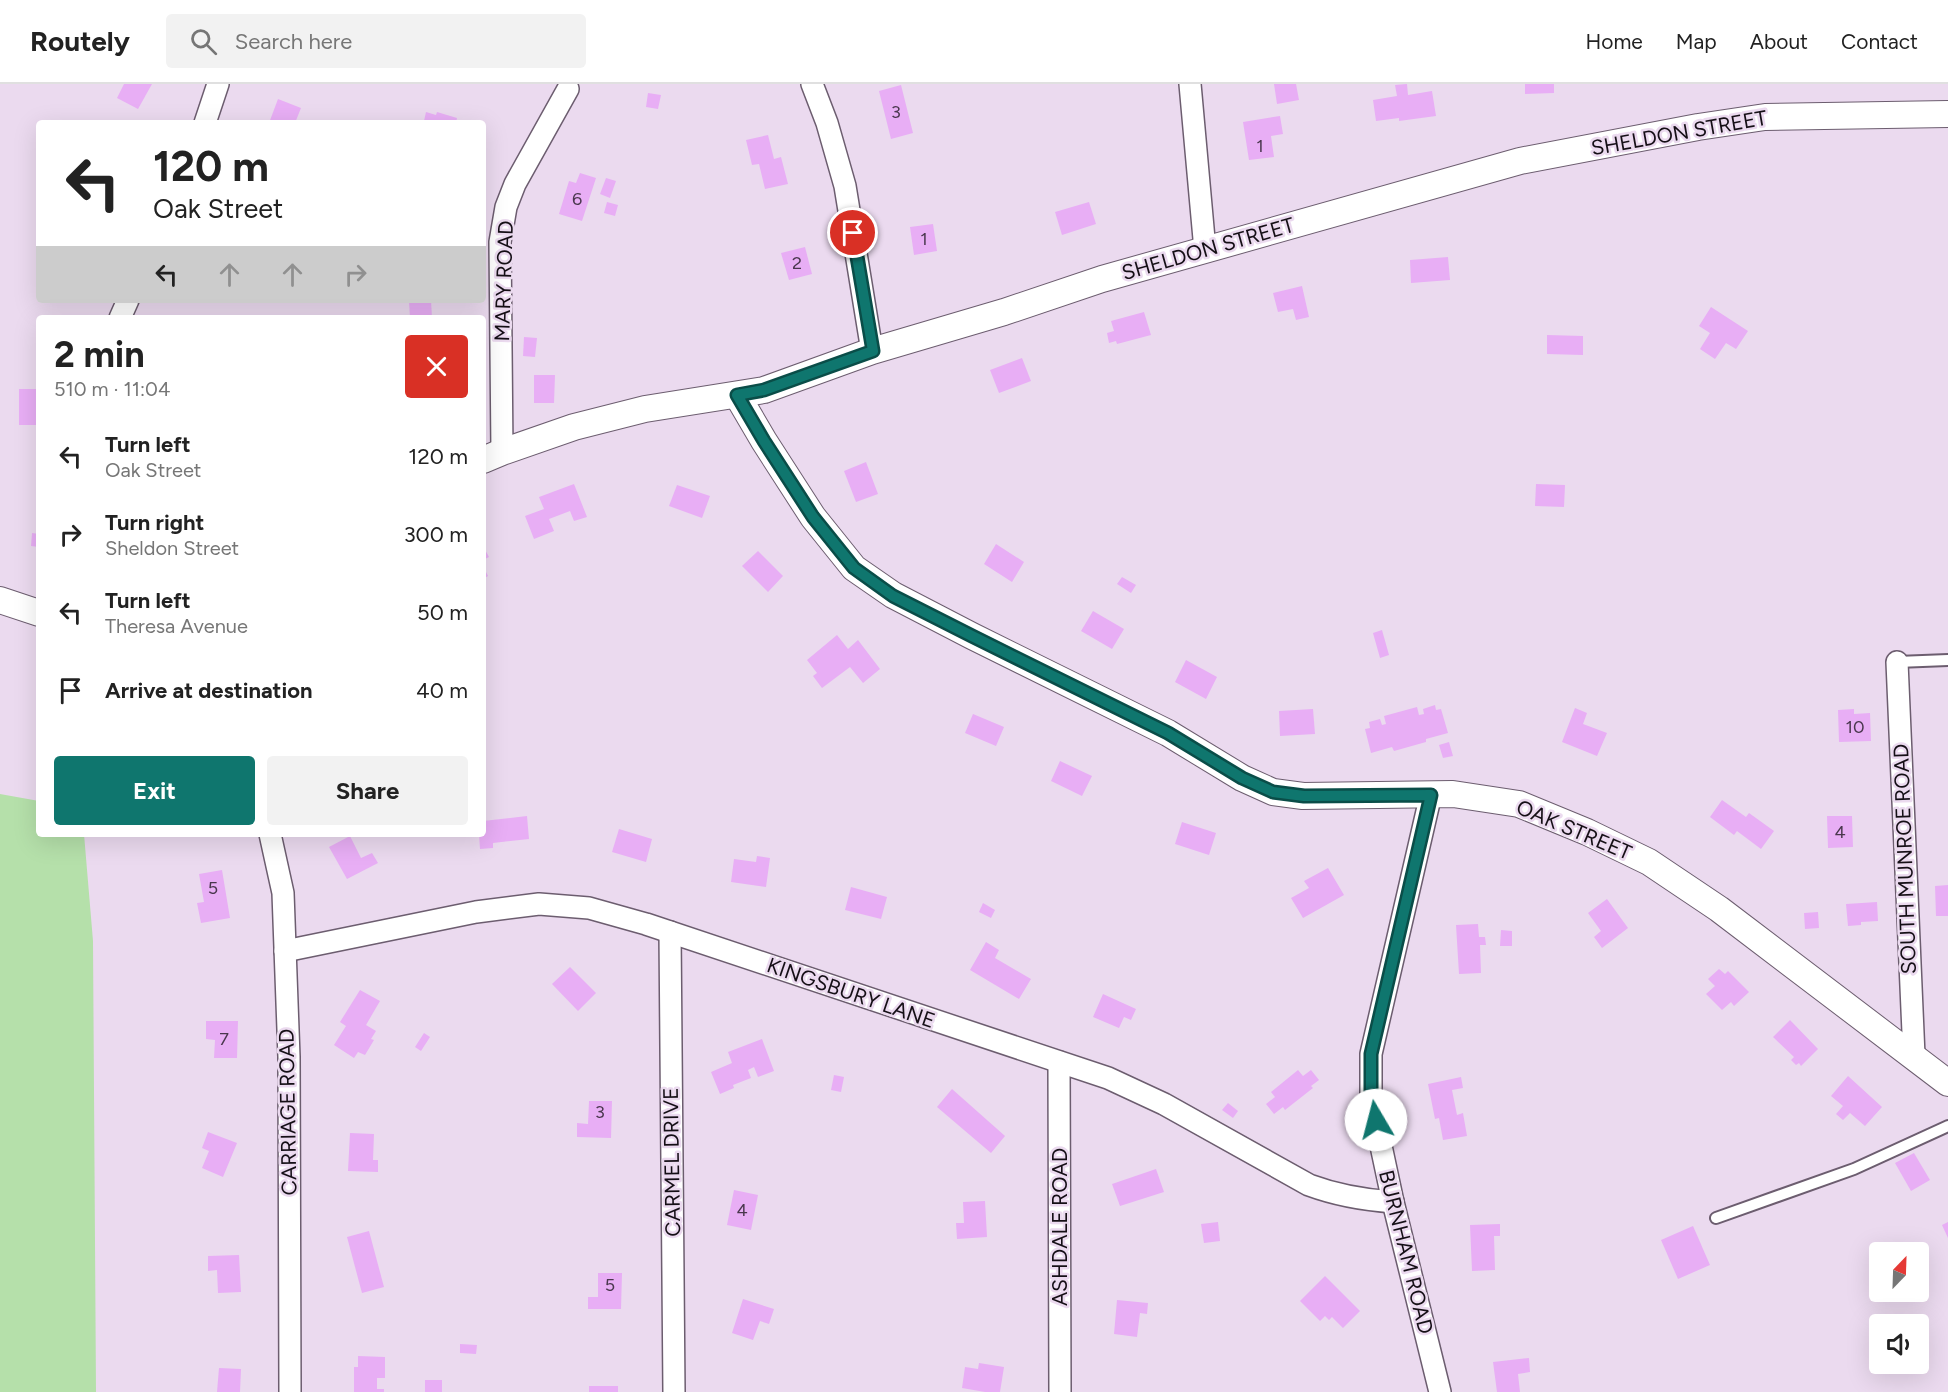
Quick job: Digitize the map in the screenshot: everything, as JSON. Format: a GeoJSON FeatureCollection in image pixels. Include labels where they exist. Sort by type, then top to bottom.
{"type":"FeatureCollection","features":[{"type":"Feature","properties":{"kind":"street"},"geometry":{"type":"LineString","coordinates":[[206,120],[218,84]]}},
{"type":"Feature","properties":{"kind":"street"},"geometry":{"type":"LineString","coordinates":[[812,84],[827,123],[845,186],[873,351]]}},
{"type":"Feature","properties":{"kind":"street"},"geometry":{"type":"LineString","coordinates":[[1190,84],[1205,250]]}},
{"type":"Feature","properties":{"kind":"street","name":"MARY ROAD"},"geometry":{"type":"LineString","coordinates":[[493,456],[500,242],[506,207],[515,184],[568,89]]}},
{"type":"Feature","properties":{"kind":"street","name":"SHELDON STREET"},"geometry":{"type":"LineString","coordinates":[[493,456],[574,427],[635,412],[764,390],[873,351],[1004,312],[1102,279],[1520,162],[1698,127],[1779,116],[1948,114]]}},
{"type":"Feature","properties":{"kind":"street","name":"OAK STREET"},"geometry":{"type":"LineString","coordinates":[[737,395],[813,517],[854,568],[893,596],[1168,733],[1242,778],[1273,792],[1304,796],[1454,794],[1519,804],[1587,832],[1649,862],[1719,909],[1948,1083]]}},
{"type":"Feature","properties":{"kind":"street"},"geometry":{"type":"LineString","coordinates":[[0,600],[36,612]]}},
{"type":"Feature","properties":{"kind":"street","name":"SOUTH MUNROE ROAD"},"geometry":{"type":"LineString","coordinates":[[1897,662],[1914,1056]]}},
{"type":"Feature","properties":{"kind":"street","name":"BURNHAM ROAD"},"geometry":{"type":"LineString","coordinates":[[1431,795],[1371,1054],[1371,1099],[1393,1202],[1440,1392]]}},
{"type":"Feature","properties":{"kind":"street","name":"CARRIAGE ROAD"},"geometry":{"type":"LineString","coordinates":[[271,837],[283,893],[289,1057],[291,1392]]}},
{"type":"Feature","properties":{"kind":"street","name":"KINGSBURY LANE"},"geometry":{"type":"LineString","coordinates":[[285,951],[476,912],[539,904],[589,908],[670,932],[1108,1078],[1164,1104],[1309,1185],[1328,1192],[1393,1202]]}},
{"type":"Feature","properties":{"kind":"street","name":"CARMEL DRIVE"},"geometry":{"type":"LineString","coordinates":[[670,932],[674,1392]]}},
{"type":"Feature","properties":{"kind":"street","name":"ASHDALE ROAD"},"geometry":{"type":"LineString","coordinates":[[1059,1062],[1060,1392]]}},
{"type":"Feature","properties":{"kind":"lane"},"geometry":{"type":"LineString","coordinates":[[1897,662],[1948,660]]}},
{"type":"Feature","properties":{"kind":"lane"},"geometry":{"type":"LineString","coordinates":[[1716,1218],[1854,1169],[1948,1126]]}},
{"type":"Feature","properties":{"kind":"green space"},"geometry":{"type":"Polygon","coordinates":[[[0,794],[36,800],[36,837],[84,837],[93,941],[96,1392],[0,1392],[0,794]]]}},
{"type":"Feature","properties":{"kind":"building"},"geometry":{"type":"Polygon","coordinates":[[[124,84],[152,84],[138,109],[117,98],[124,84]]]}},
{"type":"Feature","properties":{"kind":"building"},"geometry":{"type":"Polygon","coordinates":[[[1274,84],[1296,84],[1299,100],[1277,104],[1274,84]]]}},
{"type":"Feature","properties":{"kind":"building"},"geometry":{"type":"Polygon","coordinates":[[[1407,84],[1408,95],[1432,91],[1436,116],[1399,121],[1399,118],[1376,121],[1373,100],[1397,96],[1395,85],[1407,84]]]}},
{"type":"Feature","properties":{"kind":"building"},"geometry":{"type":"Polygon","coordinates":[[[1525,84],[1554,84],[1554,93],[1525,94],[1525,84]]]}},
{"type":"Feature","properties":{"kind":"building"},"geometry":{"type":"Polygon","coordinates":[[[901,85],[913,133],[891,139],[879,91],[901,85]]]}},
{"type":"Feature","properties":{"kind":"building"},"geometry":{"type":"Polygon","coordinates":[[[648,93],[661,95],[658,109],[646,107],[648,93]]]}},
{"type":"Feature","properties":{"kind":"building"},"geometry":{"type":"Polygon","coordinates":[[[278,99],[301,108],[296,120],[270,120],[278,99]]]}},
{"type":"Feature","properties":{"kind":"building"},"geometry":{"type":"Polygon","coordinates":[[[426,112],[436,115],[437,112],[457,118],[457,120],[424,120],[426,112]]]}},
{"type":"Feature","properties":{"kind":"building"},"geometry":{"type":"Polygon","coordinates":[[[1280,116],[1283,134],[1271,136],[1274,157],[1249,160],[1243,122],[1280,116]]]}},
{"type":"Feature","properties":{"kind":"building"},"geometry":{"type":"Polygon","coordinates":[[[768,135],[774,159],[781,157],[788,184],[765,189],[759,164],[752,165],[746,140],[768,135]]]}},
{"type":"Feature","properties":{"kind":"building"},"geometry":{"type":"Polygon","coordinates":[[[580,173],[596,178],[582,221],[559,214],[569,181],[576,183],[580,173]]]}},
{"type":"Feature","properties":{"kind":"building"},"geometry":{"type":"Polygon","coordinates":[[[606,178],[616,181],[610,198],[600,194],[606,178]]]}},
{"type":"Feature","properties":{"kind":"building"},"geometry":{"type":"Polygon","coordinates":[[[607,202],[618,205],[615,216],[604,213],[607,202]]]}},
{"type":"Feature","properties":{"kind":"building"},"geometry":{"type":"Polygon","coordinates":[[[1089,202],[1096,224],[1062,235],[1055,212],[1089,202]]]}},
{"type":"Feature","properties":{"kind":"building"},"geometry":{"type":"Polygon","coordinates":[[[933,224],[937,251],[914,255],[910,227],[933,224]]]}},
{"type":"Feature","properties":{"kind":"building"},"geometry":{"type":"Polygon","coordinates":[[[805,247],[812,274],[789,280],[781,253],[805,247]]]}},
{"type":"Feature","properties":{"kind":"building"},"geometry":{"type":"Polygon","coordinates":[[[1448,257],[1450,280],[1411,283],[1410,260],[1448,257]]]}},
{"type":"Feature","properties":{"kind":"building"},"geometry":{"type":"Polygon","coordinates":[[[1302,286],[1309,317],[1296,320],[1293,309],[1278,312],[1273,293],[1302,286]]]}},
{"type":"Feature","properties":{"kind":"building"},"geometry":{"type":"Polygon","coordinates":[[[409,303],[431,303],[432,315],[410,315],[409,303]]]}},
{"type":"Feature","properties":{"kind":"building"},"geometry":{"type":"Polygon","coordinates":[[[1711,307],[1748,331],[1736,349],[1726,343],[1715,359],[1700,349],[1710,333],[1699,326],[1711,307]]]}},
{"type":"Feature","properties":{"kind":"building"},"geometry":{"type":"Polygon","coordinates":[[[1144,312],[1151,335],[1117,344],[1116,341],[1109,343],[1107,333],[1114,331],[1111,321],[1144,312]]]}},
{"type":"Feature","properties":{"kind":"building"},"geometry":{"type":"Polygon","coordinates":[[[1547,335],[1583,336],[1583,355],[1547,354],[1547,335]]]}},
{"type":"Feature","properties":{"kind":"building"},"geometry":{"type":"Polygon","coordinates":[[[524,337],[537,338],[535,357],[523,356],[524,337]]]}},
{"type":"Feature","properties":{"kind":"building"},"geometry":{"type":"Polygon","coordinates":[[[1022,358],[1031,381],[999,393],[990,370],[1022,358]]]}},
{"type":"Feature","properties":{"kind":"building"},"geometry":{"type":"Polygon","coordinates":[[[534,375],[555,375],[554,403],[534,403],[534,375]]]}},
{"type":"Feature","properties":{"kind":"building"},"geometry":{"type":"Polygon","coordinates":[[[19,389],[36,389],[36,425],[19,425],[19,389]]]}},
{"type":"Feature","properties":{"kind":"building"},"geometry":{"type":"Polygon","coordinates":[[[866,462],[878,494],[856,502],[844,471],[866,462]]]}},
{"type":"Feature","properties":{"kind":"building"},"geometry":{"type":"Polygon","coordinates":[[[574,484],[587,517],[574,521],[570,511],[549,519],[554,531],[534,539],[525,516],[544,509],[539,497],[574,484]]]}},
{"type":"Feature","properties":{"kind":"building"},"geometry":{"type":"Polygon","coordinates":[[[1536,484],[1565,485],[1564,507],[1535,506],[1536,484]]]}},
{"type":"Feature","properties":{"kind":"building"},"geometry":{"type":"Polygon","coordinates":[[[677,485],[710,496],[702,518],[669,506],[677,485]]]}},
{"type":"Feature","properties":{"kind":"building"},"geometry":{"type":"Polygon","coordinates":[[[32,533],[36,534],[36,547],[31,546],[32,533]]]}},
{"type":"Feature","properties":{"kind":"building"},"geometry":{"type":"Polygon","coordinates":[[[996,544],[1024,562],[1012,582],[984,564],[996,544]]]}},
{"type":"Feature","properties":{"kind":"building"},"geometry":{"type":"Polygon","coordinates":[[[758,551],[783,576],[768,592],[742,566],[758,551]]]}},
{"type":"Feature","properties":{"kind":"building"},"geometry":{"type":"Polygon","coordinates":[[[1122,577],[1136,585],[1131,593],[1117,584],[1122,577]]]}},
{"type":"Feature","properties":{"kind":"building"},"geometry":{"type":"Polygon","coordinates":[[[1093,611],[1124,629],[1112,649],[1081,631],[1093,611]]]}},
{"type":"Feature","properties":{"kind":"building"},"geometry":{"type":"Polygon","coordinates":[[[1382,630],[1389,655],[1380,658],[1373,633],[1382,630]]]}},
{"type":"Feature","properties":{"kind":"building"},"geometry":{"type":"Polygon","coordinates":[[[837,635],[848,649],[858,640],[880,669],[863,683],[850,667],[822,688],[813,676],[817,673],[807,660],[837,635]]]}},
{"type":"Feature","properties":{"kind":"building"},"geometry":{"type":"Polygon","coordinates":[[[1186,660],[1217,677],[1206,699],[1175,682],[1186,660]]]}},
{"type":"Feature","properties":{"kind":"building"},"geometry":{"type":"Polygon","coordinates":[[[1435,705],[1436,710],[1441,709],[1448,733],[1394,751],[1392,747],[1371,753],[1365,729],[1370,728],[1369,722],[1380,719],[1382,725],[1386,724],[1384,716],[1417,707],[1419,715],[1424,714],[1423,709],[1435,705]]]}},
{"type":"Feature","properties":{"kind":"building"},"geometry":{"type":"Polygon","coordinates":[[[1575,708],[1587,713],[1583,724],[1607,733],[1597,756],[1562,742],[1575,708]]]}},
{"type":"Feature","properties":{"kind":"building"},"geometry":{"type":"Polygon","coordinates":[[[1313,709],[1315,734],[1280,736],[1279,711],[1313,709]]]}},
{"type":"Feature","properties":{"kind":"building"},"geometry":{"type":"Polygon","coordinates":[[[1854,709],[1854,714],[1870,713],[1871,741],[1839,742],[1838,710],[1854,709]]]}},
{"type":"Feature","properties":{"kind":"building"},"geometry":{"type":"Polygon","coordinates":[[[973,714],[1004,727],[996,746],[965,733],[973,714]]]}},
{"type":"Feature","properties":{"kind":"building"},"geometry":{"type":"Polygon","coordinates":[[[1449,742],[1453,756],[1443,758],[1439,745],[1449,742]]]}},
{"type":"Feature","properties":{"kind":"building"},"geometry":{"type":"Polygon","coordinates":[[[1060,761],[1092,776],[1082,796],[1051,781],[1060,761]]]}},
{"type":"Feature","properties":{"kind":"building"},"geometry":{"type":"Polygon","coordinates":[[[1722,800],[1746,817],[1749,813],[1774,831],[1761,849],[1737,831],[1734,835],[1710,817],[1722,800]]]}},
{"type":"Feature","properties":{"kind":"building"},"geometry":{"type":"Polygon","coordinates":[[[527,816],[529,839],[493,843],[493,848],[480,849],[479,837],[486,837],[486,821],[527,816]]]}},
{"type":"Feature","properties":{"kind":"building"},"geometry":{"type":"Polygon","coordinates":[[[1827,816],[1852,816],[1853,847],[1828,848],[1827,816]]]}},
{"type":"Feature","properties":{"kind":"building"},"geometry":{"type":"Polygon","coordinates":[[[1182,822],[1216,833],[1209,855],[1175,844],[1182,822]]]}},
{"type":"Feature","properties":{"kind":"building"},"geometry":{"type":"Polygon","coordinates":[[[619,829],[652,839],[646,862],[612,852],[619,829]]]}},
{"type":"Feature","properties":{"kind":"building"},"geometry":{"type":"Polygon","coordinates":[[[350,837],[361,858],[372,853],[378,863],[347,879],[329,847],[350,837]]]}},
{"type":"Feature","properties":{"kind":"building"},"geometry":{"type":"Polygon","coordinates":[[[757,856],[770,858],[766,887],[731,882],[734,859],[756,862],[757,856]]]}},
{"type":"Feature","properties":{"kind":"building"},"geometry":{"type":"Polygon","coordinates":[[[1328,868],[1344,895],[1303,918],[1291,898],[1309,888],[1304,881],[1328,868]]]}},
{"type":"Feature","properties":{"kind":"building"},"geometry":{"type":"Polygon","coordinates":[[[222,870],[230,918],[201,923],[197,903],[204,902],[199,874],[222,870]]]}},
{"type":"Feature","properties":{"kind":"building"},"geometry":{"type":"Polygon","coordinates":[[[1948,885],[1948,916],[1936,916],[1935,886],[1948,885]]]}},
{"type":"Feature","properties":{"kind":"building"},"geometry":{"type":"Polygon","coordinates":[[[851,887],[887,897],[881,919],[845,910],[851,887]]]}},
{"type":"Feature","properties":{"kind":"building"},"geometry":{"type":"Polygon","coordinates":[[[1607,899],[1628,928],[1602,948],[1594,937],[1601,931],[1588,913],[1607,899]]]}},
{"type":"Feature","properties":{"kind":"building"},"geometry":{"type":"Polygon","coordinates":[[[1877,902],[1878,921],[1861,922],[1861,925],[1848,926],[1846,904],[1877,902]]]}},
{"type":"Feature","properties":{"kind":"building"},"geometry":{"type":"Polygon","coordinates":[[[983,903],[995,910],[991,918],[979,912],[983,903]]]}},
{"type":"Feature","properties":{"kind":"building"},"geometry":{"type":"Polygon","coordinates":[[[1818,912],[1819,928],[1805,929],[1804,913],[1818,912]]]}},
{"type":"Feature","properties":{"kind":"building"},"geometry":{"type":"Polygon","coordinates":[[[1478,924],[1479,937],[1485,937],[1486,945],[1480,945],[1481,973],[1459,974],[1456,925],[1478,924]]]}},
{"type":"Feature","properties":{"kind":"building"},"geometry":{"type":"Polygon","coordinates":[[[1501,930],[1512,931],[1512,946],[1500,946],[1501,930]]]}},
{"type":"Feature","properties":{"kind":"building"},"geometry":{"type":"Polygon","coordinates":[[[986,942],[999,950],[995,958],[1031,979],[1019,999],[970,970],[986,942]]]}},
{"type":"Feature","properties":{"kind":"building"},"geometry":{"type":"Polygon","coordinates":[[[570,967],[596,993],[578,1011],[552,984],[570,967]]]}},
{"type":"Feature","properties":{"kind":"building"},"geometry":{"type":"Polygon","coordinates":[[[1719,969],[1725,974],[1728,971],[1749,992],[1734,1006],[1731,1002],[1722,1010],[1706,994],[1715,986],[1708,979],[1719,969]]]}},
{"type":"Feature","properties":{"kind":"building"},"geometry":{"type":"Polygon","coordinates":[[[360,990],[380,1001],[366,1025],[376,1031],[371,1039],[374,1040],[365,1055],[358,1052],[354,1058],[334,1045],[346,1026],[340,1022],[360,990]]]}},
{"type":"Feature","properties":{"kind":"building"},"geometry":{"type":"Polygon","coordinates":[[[1103,994],[1136,1009],[1131,1020],[1124,1017],[1119,1028],[1093,1017],[1103,994]]]}},
{"type":"Feature","properties":{"kind":"building"},"geometry":{"type":"Polygon","coordinates":[[[1790,1020],[1818,1049],[1801,1066],[1791,1060],[1794,1057],[1773,1037],[1790,1020]]]}},
{"type":"Feature","properties":{"kind":"building"},"geometry":{"type":"Polygon","coordinates":[[[206,1021],[238,1021],[237,1058],[214,1058],[215,1040],[206,1039],[206,1021]]]}},
{"type":"Feature","properties":{"kind":"building"},"geometry":{"type":"Polygon","coordinates":[[[424,1033],[430,1037],[421,1051],[415,1047],[424,1033]]]}},
{"type":"Feature","properties":{"kind":"building"},"geometry":{"type":"Polygon","coordinates":[[[762,1039],[774,1071],[758,1077],[754,1067],[748,1070],[751,1078],[733,1085],[734,1088],[720,1094],[711,1072],[732,1063],[728,1052],[762,1039]]]}},
{"type":"Feature","properties":{"kind":"building"},"geometry":{"type":"Polygon","coordinates":[[[1298,1070],[1303,1076],[1311,1070],[1319,1080],[1311,1086],[1313,1088],[1285,1110],[1283,1107],[1274,1114],[1266,1104],[1275,1097],[1271,1092],[1298,1070]]]}},
{"type":"Feature","properties":{"kind":"building"},"geometry":{"type":"Polygon","coordinates":[[[834,1075],[844,1077],[841,1092],[831,1090],[834,1075]]]}},
{"type":"Feature","properties":{"kind":"building"},"geometry":{"type":"Polygon","coordinates":[[[1848,1076],[1882,1107],[1865,1126],[1850,1113],[1843,1120],[1836,1114],[1843,1106],[1831,1096],[1848,1076]]]}},
{"type":"Feature","properties":{"kind":"building"},"geometry":{"type":"Polygon","coordinates":[[[1461,1077],[1463,1088],[1452,1090],[1457,1115],[1463,1113],[1467,1136],[1443,1140],[1439,1118],[1435,1119],[1428,1084],[1461,1077]]]}},
{"type":"Feature","properties":{"kind":"building"},"geometry":{"type":"Polygon","coordinates":[[[952,1089],[1005,1136],[991,1153],[937,1107],[952,1089]]]}},
{"type":"Feature","properties":{"kind":"building"},"geometry":{"type":"Polygon","coordinates":[[[589,1101],[612,1101],[611,1138],[577,1137],[577,1123],[588,1124],[589,1101]]]}},
{"type":"Feature","properties":{"kind":"building"},"geometry":{"type":"Polygon","coordinates":[[[1228,1103],[1238,1111],[1233,1118],[1222,1110],[1228,1103]]]}},
{"type":"Feature","properties":{"kind":"building"},"geometry":{"type":"Polygon","coordinates":[[[208,1132],[237,1143],[223,1177],[202,1168],[209,1151],[202,1148],[208,1132]]]}},
{"type":"Feature","properties":{"kind":"building"},"geometry":{"type":"Polygon","coordinates":[[[350,1133],[374,1134],[373,1160],[378,1160],[378,1172],[348,1171],[350,1133]]]}},
{"type":"Feature","properties":{"kind":"building"},"geometry":{"type":"Polygon","coordinates":[[[1914,1153],[1930,1180],[1911,1191],[1895,1163],[1914,1153]]]}},
{"type":"Feature","properties":{"kind":"building"},"geometry":{"type":"Polygon","coordinates":[[[1156,1169],[1164,1192],[1120,1206],[1112,1184],[1156,1169]]]}},
{"type":"Feature","properties":{"kind":"building"},"geometry":{"type":"Polygon","coordinates":[[[734,1190],[758,1195],[751,1230],[727,1225],[734,1190]]]}},
{"type":"Feature","properties":{"kind":"building"},"geometry":{"type":"Polygon","coordinates":[[[985,1201],[987,1237],[957,1239],[956,1223],[964,1223],[963,1202],[985,1201]]]}},
{"type":"Feature","properties":{"kind":"building"},"geometry":{"type":"Polygon","coordinates":[[[1218,1222],[1220,1241],[1204,1243],[1201,1224],[1218,1222]]]}},
{"type":"Feature","properties":{"kind":"building"},"geometry":{"type":"Polygon","coordinates":[[[1948,1222],[1948,1238],[1942,1225],[1948,1222]]]}},
{"type":"Feature","properties":{"kind":"building"},"geometry":{"type":"Polygon","coordinates":[[[1500,1224],[1500,1236],[1494,1236],[1495,1270],[1472,1271],[1470,1225],[1500,1224]]]}},
{"type":"Feature","properties":{"kind":"building"},"geometry":{"type":"Polygon","coordinates":[[[1693,1226],[1710,1265],[1678,1279],[1661,1240],[1693,1226]]]}},
{"type":"Feature","properties":{"kind":"building"},"geometry":{"type":"Polygon","coordinates":[[[369,1231],[384,1287],[362,1293],[347,1237],[369,1231]]]}},
{"type":"Feature","properties":{"kind":"building"},"geometry":{"type":"Polygon","coordinates":[[[239,1255],[241,1292],[218,1293],[217,1270],[208,1271],[208,1256],[239,1255]]]}},
{"type":"Feature","properties":{"kind":"building"},"geometry":{"type":"Polygon","coordinates":[[[598,1273],[622,1273],[621,1309],[588,1309],[588,1297],[598,1297],[598,1273]]]}},
{"type":"Feature","properties":{"kind":"building"},"geometry":{"type":"Polygon","coordinates":[[[1325,1276],[1360,1311],[1343,1328],[1332,1317],[1329,1320],[1325,1316],[1320,1321],[1300,1301],[1325,1276]]]}},
{"type":"Feature","properties":{"kind":"building"},"geometry":{"type":"Polygon","coordinates":[[[743,1299],[774,1309],[769,1324],[760,1321],[753,1340],[732,1333],[743,1299]]]}},
{"type":"Feature","properties":{"kind":"building"},"geometry":{"type":"Polygon","coordinates":[[[1117,1300],[1148,1303],[1147,1314],[1140,1313],[1137,1337],[1114,1334],[1117,1300]]]}},
{"type":"Feature","properties":{"kind":"building"},"geometry":{"type":"Polygon","coordinates":[[[460,1344],[477,1345],[476,1354],[460,1353],[460,1344]]]}},
{"type":"Feature","properties":{"kind":"building"},"geometry":{"type":"Polygon","coordinates":[[[358,1356],[385,1357],[385,1378],[377,1378],[377,1389],[384,1389],[384,1392],[354,1392],[354,1367],[358,1367],[358,1356]]]}},
{"type":"Feature","properties":{"kind":"building"},"geometry":{"type":"Polygon","coordinates":[[[1529,1358],[1530,1372],[1518,1374],[1520,1392],[1497,1392],[1493,1362],[1529,1358]]]}},
{"type":"Feature","properties":{"kind":"building"},"geometry":{"type":"Polygon","coordinates":[[[979,1363],[1004,1367],[1000,1392],[962,1388],[965,1367],[978,1369],[979,1363]]]}},
{"type":"Feature","properties":{"kind":"building"},"geometry":{"type":"Polygon","coordinates":[[[219,1368],[241,1369],[240,1392],[217,1392],[219,1368]]]}},
{"type":"Feature","properties":{"kind":"building"},"geometry":{"type":"Polygon","coordinates":[[[425,1380],[442,1380],[442,1392],[425,1392],[425,1380]]]}},
{"type":"Feature","properties":{"kind":"building"},"geometry":{"type":"Polygon","coordinates":[[[589,1386],[618,1386],[618,1392],[589,1392],[589,1386]]]}},
{"type":"Feature","properties":{"kind":"route"},"geometry":{"type":"LineString","coordinates":[[853,233],[873,351],[764,390],[737,395],[813,517],[854,568],[893,596],[1168,733],[1242,778],[1273,792],[1304,796],[1431,795],[1371,1054],[1371,1099],[1376,1120]]}}]}
